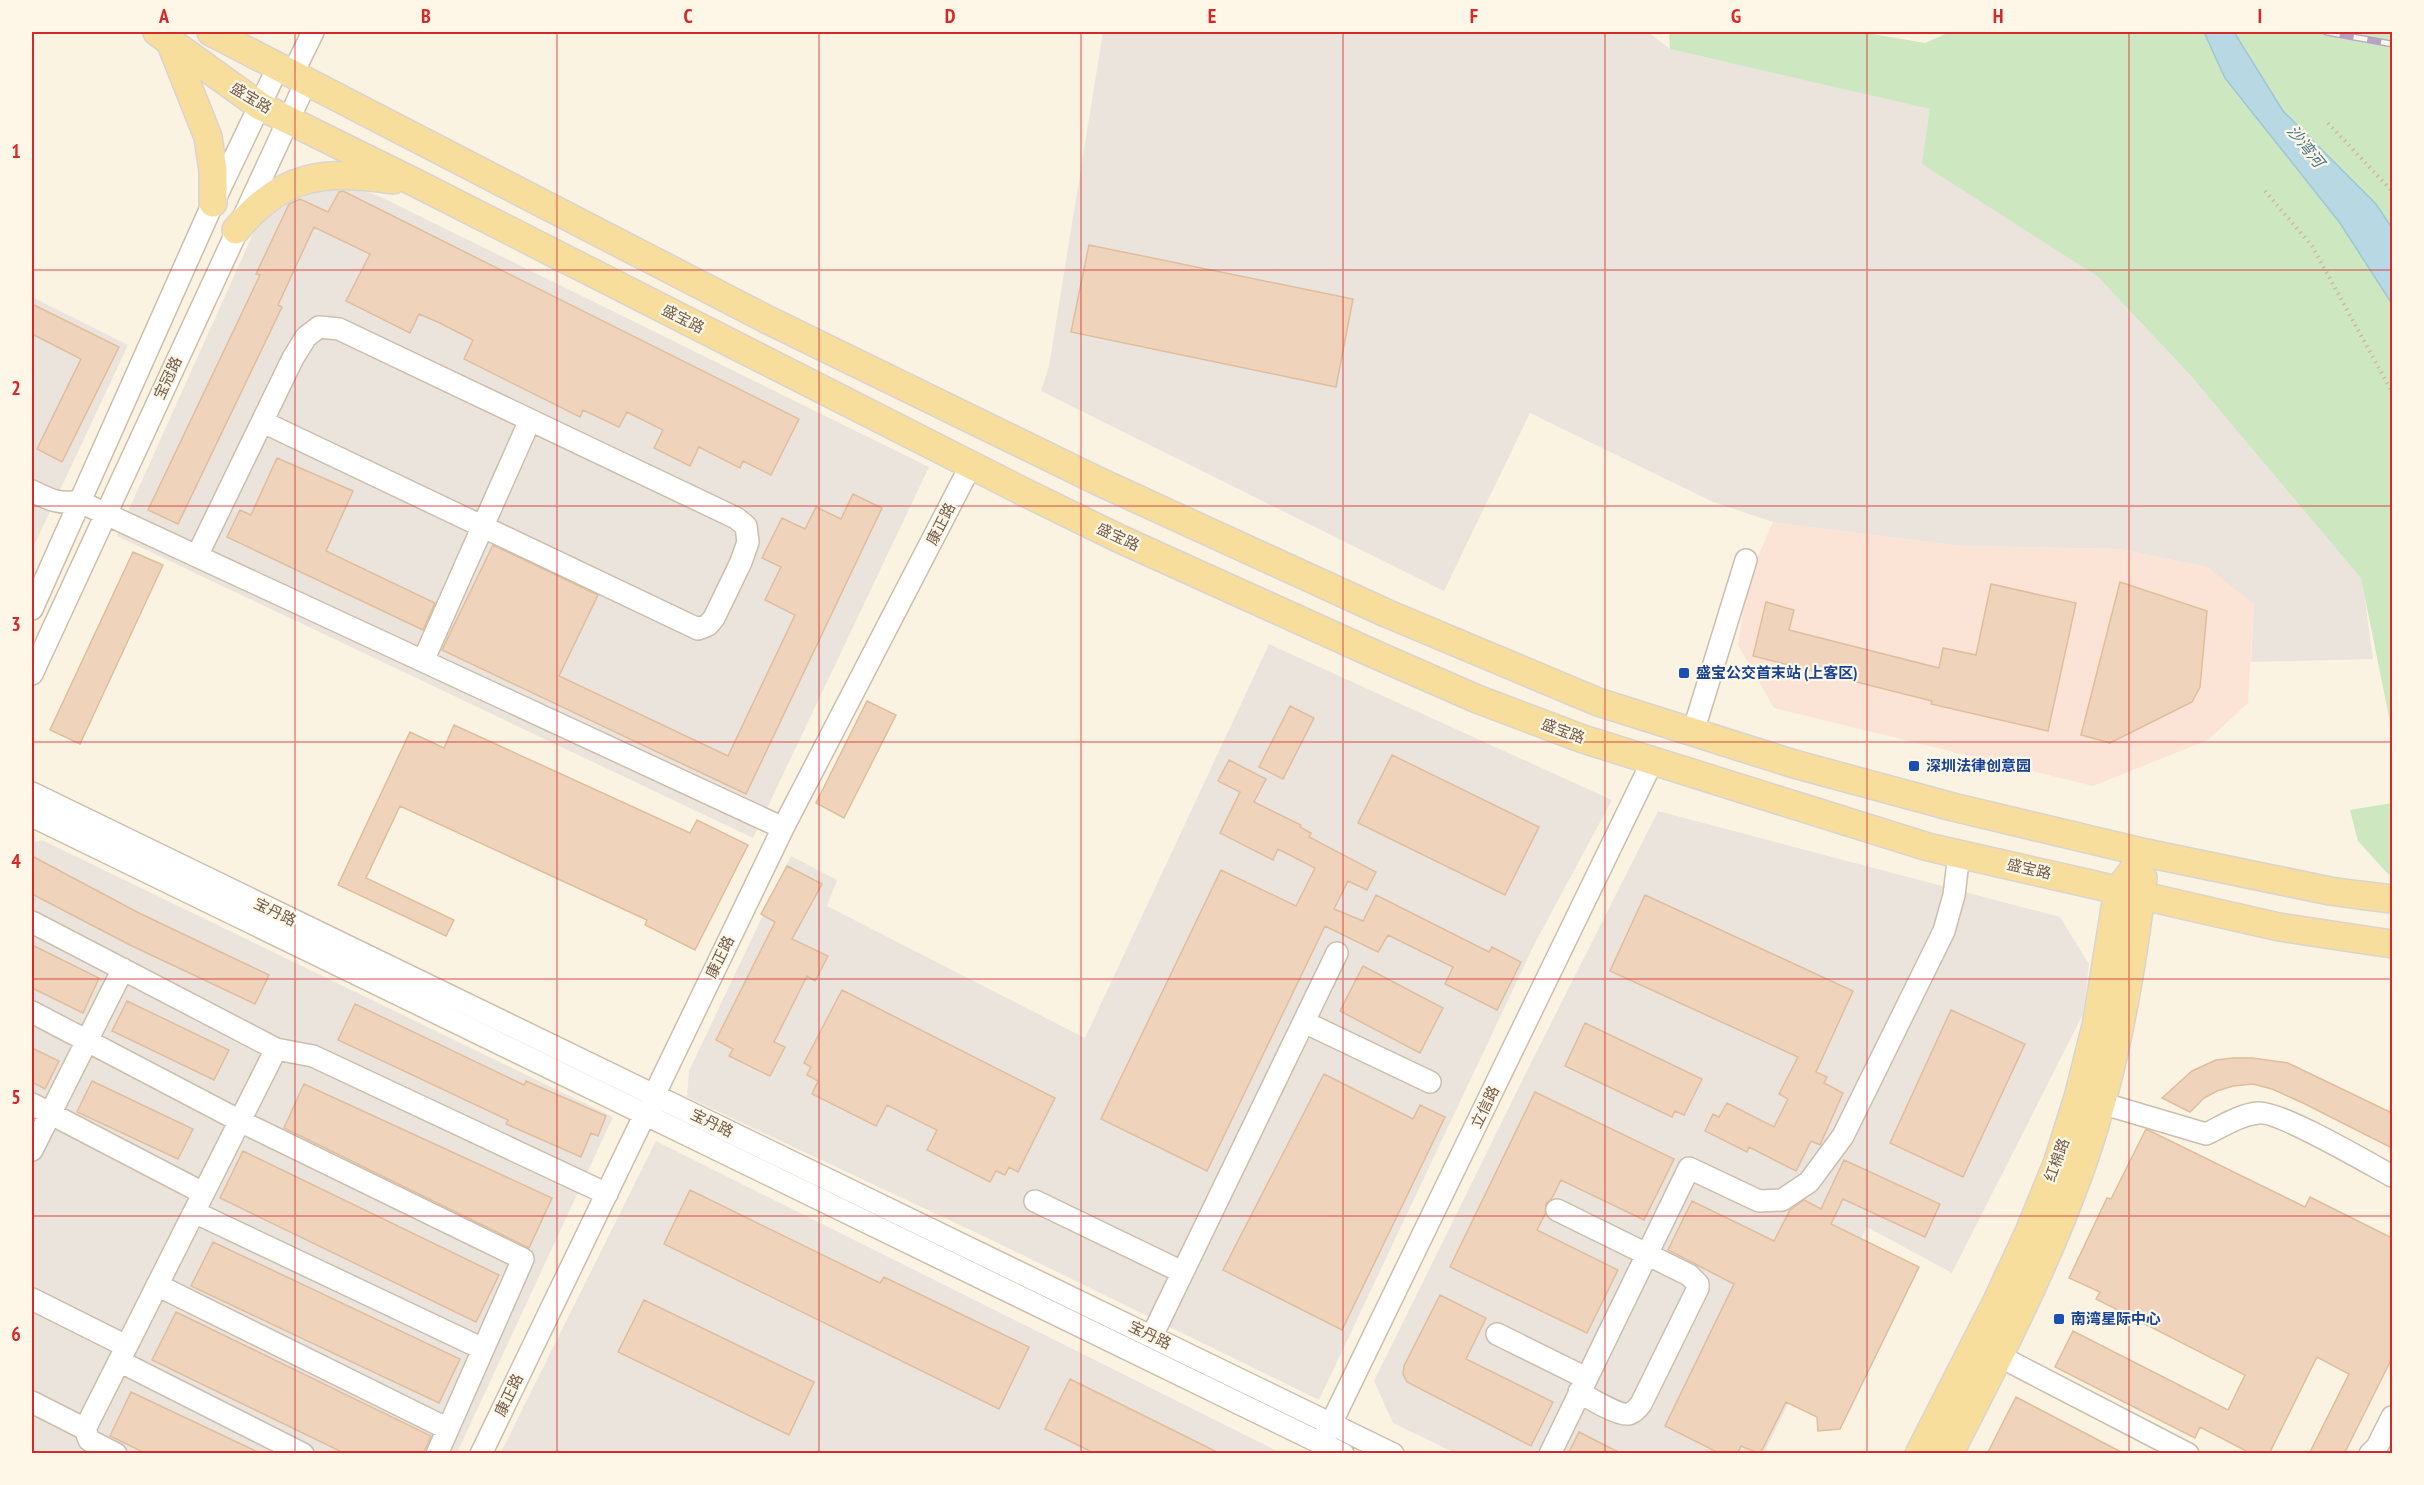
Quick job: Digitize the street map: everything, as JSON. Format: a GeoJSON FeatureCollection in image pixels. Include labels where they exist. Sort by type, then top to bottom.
{"type":"FeatureCollection","features":[{"type":"Feature","properties":{"kind":"main road"},"geometry":{"type":"LineString","coordinates":[[211,32],[766,319],[1100,482],[1386,614],[1598,702],[1794,764],[1953,807],[2146,853],[2331,891],[2392,899]]}},
{"type":"Feature","properties":{"kind":"main road"},"geometry":{"type":"LineString","coordinates":[[163,35],[208,137],[213,170],[213,203]]}},
{"type":"Feature","properties":{"kind":"main road","name":"盛宝路"},"geometry":{"type":"LineString","coordinates":[[163,35],[260,106],[288,118],[1118,538],[1477,699],[1583,739],[1928,847],[2130,892]]}},
{"type":"Feature","properties":{"kind":"main road"},"geometry":{"type":"LineString","coordinates":[[236,230],[253,209],[275,193],[299,182],[327,175],[357,175],[416,183]]}},
{"type":"Feature","properties":{"kind":"main road","name":"红棉路"},"geometry":{"type":"LineString","coordinates":[[1919,1454],[2030,1232],[2057,1164],[2079,1094],[2130,892],[2146,853]]}},
{"type":"Feature","properties":{"kind":"main road"},"geometry":{"type":"LineString","coordinates":[[2130,892],[2279,927],[2392,944]]}},
{"type":"Feature","properties":{"kind":"main road","name":"红棉路"},"geometry":{"type":"LineString","coordinates":[[1949,1454],[1999,1356],[2053,1240],[2079,1174],[2101,1103],[2118,1034],[2130,892]]}},
{"type":"Feature","properties":{"kind":"street"},"geometry":{"type":"LineString","coordinates":[[292,75],[313,32]]}},
{"type":"Feature","properties":{"kind":"street","name":"宝冠路"},"geometry":{"type":"LineString","coordinates":[[32,609],[78,501],[213,203],[260,106],[292,75]]}},
{"type":"Feature","properties":{"kind":"street","name":"宝冠路"},"geometry":{"type":"LineString","coordinates":[[32,674],[288,118],[292,75]]}},
{"type":"Feature","properties":{"kind":"street"},"geometry":{"type":"LineString","coordinates":[[197,556],[293,358],[306,337],[319,327],[339,329],[736,518],[746,526],[748,542],[714,618],[708,625],[698,629],[263,422]]}},
{"type":"Feature","properties":{"kind":"street"},"geometry":{"type":"LineString","coordinates":[[423,661],[530,420]]}},
{"type":"Feature","properties":{"kind":"street","name":"康正路"},"geometry":{"type":"LineString","coordinates":[[481,1454],[783,828],[971,465]]}},
{"type":"Feature","properties":{"kind":"street"},"geometry":{"type":"LineString","coordinates":[[32,491],[54,502],[78,501],[783,828]]}},
{"type":"Feature","properties":{"kind":"street"},"geometry":{"type":"LineString","coordinates":[[1693,732],[1746,560]]}},
{"type":"Feature","properties":{"kind":"street","name":"立信路"},"geometry":{"type":"LineString","coordinates":[[1319,1448],[1653,760]]}},
{"type":"Feature","properties":{"kind":"street","name":"宝丹路"},"geometry":{"type":"LineString","coordinates":[[32,793],[650,1105],[1319,1448],[1343,1454]]}},
{"type":"Feature","properties":{"kind":"street","name":"宝丹路"},"geometry":{"type":"LineString","coordinates":[[32,816],[650,1105],[1152,1336],[1393,1454]]}},
{"type":"Feature","properties":{"kind":"street"},"geometry":{"type":"LineString","coordinates":[[1550,1454],[1689,1168],[1759,1201],[1782,1200],[1809,1182],[1843,1136],[1944,931],[1954,895],[1959,854]]}},
{"type":"Feature","properties":{"kind":"street"},"geometry":{"type":"LineString","coordinates":[[32,922],[276,1049],[313,1056],[607,1194]]}},
{"type":"Feature","properties":{"kind":"street"},"geometry":{"type":"LineString","coordinates":[[1152,1336],[1337,953]]}},
{"type":"Feature","properties":{"kind":"street"},"geometry":{"type":"LineString","coordinates":[[32,1150],[41,1109],[87,1041],[123,969]]}},
{"type":"Feature","properties":{"kind":"street"},"geometry":{"type":"LineString","coordinates":[[32,1012],[240,1121],[523,1259],[437,1454]]}},
{"type":"Feature","properties":{"kind":"street"},"geometry":{"type":"LineString","coordinates":[[1304,1022],[1430,1082]]}},
{"type":"Feature","properties":{"kind":"street"},"geometry":{"type":"LineString","coordinates":[[85,1429],[276,1049]]}},
{"type":"Feature","properties":{"kind":"street"},"geometry":{"type":"LineString","coordinates":[[2101,1103],[2206,1134],[2237,1118],[2260,1112],[2291,1123],[2392,1176]]}},
{"type":"Feature","properties":{"kind":"street"},"geometry":{"type":"LineString","coordinates":[[41,1109],[204,1193]]}},
{"type":"Feature","properties":{"kind":"street"},"geometry":{"type":"LineString","coordinates":[[1035,1202],[1182,1272]]}},
{"type":"Feature","properties":{"kind":"street"},"geometry":{"type":"LineString","coordinates":[[1497,1334],[1582,1385],[1619,1413],[1628,1414],[1641,1404],[1698,1288],[1695,1279],[1689,1275],[1557,1210]]}},
{"type":"Feature","properties":{"kind":"street"},"geometry":{"type":"LineString","coordinates":[[194,1212],[483,1349]]}},
{"type":"Feature","properties":{"kind":"street"},"geometry":{"type":"LineString","coordinates":[[157,1285],[448,1429]]}},
{"type":"Feature","properties":{"kind":"street"},"geometry":{"type":"LineString","coordinates":[[32,1299],[303,1454]]}},
{"type":"Feature","properties":{"kind":"street"},"geometry":{"type":"LineString","coordinates":[[1999,1356],[2188,1454]]}},
{"type":"Feature","properties":{"kind":"street"},"geometry":{"type":"LineString","coordinates":[[32,1402],[85,1429],[89,1440],[116,1454]]}},
{"type":"Feature","properties":{"kind":"street"},"geometry":{"type":"LineString","coordinates":[[2370,1454],[2377,1447],[2392,1417]]}},
{"type":"Feature","properties":{"kind":"path"},"geometry":{"type":"LineString","coordinates":[[2328,123],[2392,190]]}},
{"type":"Feature","properties":{"kind":"path"},"geometry":{"type":"LineString","coordinates":[[2265,191],[2312,246],[2392,392]]}},
{"type":"Feature","properties":{"kind":"shaded area"},"geometry":{"type":"Polygon","coordinates":[[[1103,32],[1648,32],[1670,49],[1931,109],[1950,166],[2097,276],[2191,376],[2362,578],[2373,659],[2251,662],[2254,604],[2207,567],[2119,549],[1964,546],[1773,522],[1713,502],[1530,413],[1444,591],[1041,391],[1049,366],[1103,32]]]}},
{"type":"Feature","properties":{"kind":"shaded area"},"geometry":{"type":"Polygon","coordinates":[[[351,186],[381,197],[929,467],[753,838],[117,536],[257,225],[284,198],[318,188],[351,186]]]}},
{"type":"Feature","properties":{"kind":"shaded area"},"geometry":{"type":"Polygon","coordinates":[[[32,297],[128,345],[32,550],[32,297]]]}},
{"type":"Feature","properties":{"kind":"shaded area","name":"深圳法律创意园"},"geometry":{"type":"Polygon","coordinates":[[[1773,522],[1964,546],[2119,549],[2207,567],[2254,603],[2248,703],[2208,740],[2093,786],[1774,708],[1738,645],[1748,579],[1773,522]]]}},
{"type":"Feature","properties":{"kind":"shaded area"},"geometry":{"type":"Polygon","coordinates":[[[1269,644],[1612,800],[1535,943],[1319,1400],[998,1243],[687,1097],[689,1071],[791,856],[837,880],[827,906],[1085,1038],[1269,644]]]}},
{"type":"Feature","properties":{"kind":"shaded area"},"geometry":{"type":"Polygon","coordinates":[[[1658,811],[2060,917],[2089,964],[2083,1014],[1952,1273],[1867,1227],[1795,1368],[1794,1392],[1764,1453],[1455,1453],[1393,1423],[1374,1381],[1658,811]]]}},
{"type":"Feature","properties":{"kind":"shaded area"},"geometry":{"type":"Polygon","coordinates":[[[42,840],[613,1117],[457,1453],[32,1453],[32,843],[42,840]]]}},
{"type":"Feature","properties":{"kind":"shaded area"},"geometry":{"type":"Polygon","coordinates":[[[656,1141],[1279,1452],[1278,1454],[500,1454],[656,1141]]]}},
{"type":"Feature","properties":{"kind":"green space"},"geometry":{"type":"Polygon","coordinates":[[[1669,32],[1861,32],[1925,43],[1950,32],[2392,32],[2392,732],[2361,578],[2191,376],[2097,276],[1922,164],[1930,109],[1670,49],[1669,32]]]}},
{"type":"Feature","properties":{"kind":"green space"},"geometry":{"type":"Polygon","coordinates":[[[2392,803],[2392,875],[2388,874],[2358,841],[2350,810],[2392,803]]]}},
{"type":"Feature","properties":{"kind":"water","name":"沙湾河"},"geometry":{"type":"Polygon","coordinates":[[[2204,32],[2234,32],[2283,111],[2376,204],[2392,228],[2392,304],[2340,223],[2225,78],[2204,32]]]}},
{"type":"Feature","properties":{"kind":"building"},"geometry":{"type":"Polygon","coordinates":[[[343,191],[799,419],[771,475],[743,461],[740,468],[699,447],[690,466],[654,448],[663,430],[627,412],[619,427],[583,410],[580,417],[464,359],[473,340],[440,323],[419,314],[410,333],[346,301],[370,254],[314,227],[278,305],[282,307],[178,524],[148,510],[260,275],[256,274],[289,204],[300,199],[328,212],[339,192],[343,191]]]}},
{"type":"Feature","properties":{"kind":"building"},"geometry":{"type":"Polygon","coordinates":[[[1089,245],[1353,299],[1336,387],[1071,332],[1089,245]]]}},
{"type":"Feature","properties":{"kind":"building"},"geometry":{"type":"Polygon","coordinates":[[[32,304],[119,347],[62,462],[37,449],[81,359],[32,334],[32,304]]]}},
{"type":"Feature","properties":{"kind":"building"},"geometry":{"type":"Polygon","coordinates":[[[277,458],[353,491],[326,551],[435,603],[423,630],[227,537],[240,510],[251,515],[277,458]]]}},
{"type":"Feature","properties":{"kind":"building"},"geometry":{"type":"Polygon","coordinates":[[[853,494],[882,508],[746,794],[442,650],[493,545],[598,595],[559,676],[728,756],[795,615],[765,600],[781,567],[762,558],[782,518],[805,529],[816,507],[841,519],[853,494]]]}},
{"type":"Feature","properties":{"kind":"building"},"geometry":{"type":"Polygon","coordinates":[[[133,552],[163,565],[80,744],[50,730],[133,552]]]}},
{"type":"Feature","properties":{"kind":"building"},"geometry":{"type":"Polygon","coordinates":[[[2120,582],[2207,611],[2200,687],[2192,702],[2110,743],[2081,735],[2120,582]]]}},
{"type":"Feature","properties":{"kind":"building"},"geometry":{"type":"Polygon","coordinates":[[[1991,584],[2076,603],[2048,731],[1931,704],[1932,701],[1753,656],[1766,602],[1794,610],[1789,630],[1939,668],[1943,648],[1976,655],[1991,584]]]}},
{"type":"Feature","properties":{"kind":"building"},"geometry":{"type":"Polygon","coordinates":[[[867,701],[896,715],[844,818],[816,803],[867,701]]]}},
{"type":"Feature","properties":{"kind":"building"},"geometry":{"type":"Polygon","coordinates":[[[1290,706],[1314,718],[1283,779],[1259,767],[1290,706]]]}},
{"type":"Feature","properties":{"kind":"building"},"geometry":{"type":"Polygon","coordinates":[[[454,725],[690,833],[697,820],[748,845],[695,950],[645,925],[647,920],[400,806],[366,878],[454,920],[446,936],[338,885],[410,732],[444,748],[454,725]]]}},
{"type":"Feature","properties":{"kind":"building"},"geometry":{"type":"Polygon","coordinates":[[[1392,755],[1539,827],[1505,895],[1358,823],[1392,755]]]}},
{"type":"Feature","properties":{"kind":"building"},"geometry":{"type":"Polygon","coordinates":[[[1229,760],[1266,779],[1254,802],[1301,825],[1300,827],[1311,833],[1309,837],[1376,872],[1367,890],[1348,881],[1334,909],[1363,921],[1376,895],[1489,952],[1492,947],[1521,962],[1497,1010],[1445,984],[1453,967],[1388,935],[1378,952],[1325,926],[1207,1171],[1101,1119],[1221,870],[1296,906],[1315,868],[1278,849],[1273,860],[1220,833],[1240,792],[1218,781],[1229,760]]]}},
{"type":"Feature","properties":{"kind":"building"},"geometry":{"type":"Polygon","coordinates":[[[32,856],[137,912],[269,975],[255,1004],[130,945],[32,894],[32,856]]]}},
{"type":"Feature","properties":{"kind":"building"},"geometry":{"type":"Polygon","coordinates":[[[787,866],[822,884],[792,939],[828,956],[815,981],[807,976],[774,1042],[785,1047],[770,1076],[729,1056],[733,1049],[716,1040],[775,922],[761,914],[787,866]]]}},
{"type":"Feature","properties":{"kind":"building"},"geometry":{"type":"Polygon","coordinates":[[[1645,895],[1853,991],[1816,1072],[1827,1077],[1824,1083],[1843,1093],[1820,1145],[1811,1141],[1796,1171],[1749,1147],[1747,1152],[1705,1131],[1713,1114],[1719,1117],[1727,1103],[1774,1127],[1788,1099],[1779,1094],[1798,1057],[1610,971],[1645,895]]]}},
{"type":"Feature","properties":{"kind":"building"},"geometry":{"type":"Polygon","coordinates":[[[32,945],[99,978],[83,1013],[32,988],[32,945]]]}},
{"type":"Feature","properties":{"kind":"building"},"geometry":{"type":"Polygon","coordinates":[[[1363,966],[1443,1008],[1420,1053],[1340,1011],[1363,966]]]}},
{"type":"Feature","properties":{"kind":"building"},"geometry":{"type":"Polygon","coordinates":[[[842,990],[1055,1098],[1018,1172],[1009,1167],[1005,1175],[996,1171],[990,1182],[927,1150],[937,1130],[887,1105],[876,1126],[812,1094],[818,1081],[807,1075],[811,1067],[804,1063],[842,990]]]}},
{"type":"Feature","properties":{"kind":"building"},"geometry":{"type":"Polygon","coordinates":[[[127,1001],[229,1050],[214,1080],[112,1031],[127,1001]]]}},
{"type":"Feature","properties":{"kind":"building"},"geometry":{"type":"Polygon","coordinates":[[[355,1004],[524,1085],[526,1081],[606,1116],[598,1136],[591,1133],[581,1157],[506,1124],[508,1120],[338,1040],[355,1004]]]}},
{"type":"Feature","properties":{"kind":"building"},"geometry":{"type":"Polygon","coordinates":[[[1951,1010],[2025,1044],[1963,1177],[1890,1143],[1951,1010]]]}},
{"type":"Feature","properties":{"kind":"building"},"geometry":{"type":"Polygon","coordinates":[[[1585,1023],[1702,1079],[1684,1115],[1675,1111],[1672,1117],[1565,1066],[1585,1023]]]}},
{"type":"Feature","properties":{"kind":"building"},"geometry":{"type":"Polygon","coordinates":[[[32,1048],[59,1061],[45,1089],[32,1082],[32,1048]]]}},
{"type":"Feature","properties":{"kind":"building"},"geometry":{"type":"Polygon","coordinates":[[[2253,1058],[2288,1063],[2392,1113],[2392,1148],[2303,1103],[2272,1089],[2253,1084],[2233,1086],[2217,1091],[2204,1098],[2190,1112],[2162,1098],[2192,1071],[2216,1060],[2253,1058]]]}},
{"type":"Feature","properties":{"kind":"building"},"geometry":{"type":"Polygon","coordinates":[[[1324,1074],[1413,1119],[1420,1105],[1445,1117],[1342,1330],[1223,1270],[1324,1074]]]}},
{"type":"Feature","properties":{"kind":"building"},"geometry":{"type":"Polygon","coordinates":[[[92,1081],[193,1129],[178,1159],[77,1112],[92,1081]]]}},
{"type":"Feature","properties":{"kind":"building"},"geometry":{"type":"Polygon","coordinates":[[[304,1084],[552,1198],[529,1248],[284,1128],[304,1084]]]}},
{"type":"Feature","properties":{"kind":"building"},"geometry":{"type":"Polygon","coordinates":[[[1535,1092],[1674,1159],[1644,1220],[1561,1180],[1552,1198],[1546,1204],[1545,1214],[1537,1230],[1618,1270],[1587,1333],[1450,1267],[1535,1092]]]}},
{"type":"Feature","properties":{"kind":"building"},"geometry":{"type":"Polygon","coordinates":[[[2146,1129],[2305,1207],[2310,1197],[2392,1238],[2392,1358],[2344,1454],[2309,1454],[2349,1374],[2317,1357],[2269,1454],[2252,1454],[2200,1427],[2195,1438],[2055,1367],[2073,1331],[2228,1410],[2245,1375],[2096,1299],[2100,1292],[2069,1278],[2107,1198],[2111,1199],[2146,1129]]]}},
{"type":"Feature","properties":{"kind":"building"},"geometry":{"type":"Polygon","coordinates":[[[243,1151],[499,1275],[476,1322],[220,1198],[243,1151]]]}},
{"type":"Feature","properties":{"kind":"building"},"geometry":{"type":"Polygon","coordinates":[[[1844,1160],[1940,1204],[1925,1237],[1843,1199],[1831,1224],[1919,1267],[1840,1429],[1818,1431],[1817,1417],[1786,1402],[1760,1454],[1741,1446],[1737,1454],[1721,1454],[1665,1426],[1734,1284],[1668,1250],[1692,1201],[1774,1241],[1790,1210],[1804,1200],[1821,1209],[1844,1160]]]}},
{"type":"Feature","properties":{"kind":"building"},"geometry":{"type":"Polygon","coordinates":[[[690,1190],[880,1283],[884,1277],[1029,1347],[999,1409],[664,1244],[690,1190]]]}},
{"type":"Feature","properties":{"kind":"building"},"geometry":{"type":"Polygon","coordinates":[[[213,1242],[460,1359],[439,1403],[191,1286],[213,1242]]]}},
{"type":"Feature","properties":{"kind":"building"},"geometry":{"type":"Polygon","coordinates":[[[1440,1295],[1486,1318],[1466,1359],[1553,1402],[1531,1446],[1407,1382],[1403,1374],[1404,1366],[1440,1295]]]}},
{"type":"Feature","properties":{"kind":"building"},"geometry":{"type":"Polygon","coordinates":[[[644,1300],[814,1382],[789,1435],[618,1352],[644,1300]]]}},
{"type":"Feature","properties":{"kind":"building"},"geometry":{"type":"Polygon","coordinates":[[[176,1312],[431,1436],[423,1454],[346,1454],[152,1360],[176,1312]]]}},
{"type":"Feature","properties":{"kind":"building"},"geometry":{"type":"Polygon","coordinates":[[[1070,1379],[1221,1454],[1096,1454],[1045,1429],[1070,1379]]]}},
{"type":"Feature","properties":{"kind":"building"},"geometry":{"type":"Polygon","coordinates":[[[131,1392],[262,1454],[147,1454],[110,1436],[131,1392]]]}},
{"type":"Feature","properties":{"kind":"building"},"geometry":{"type":"Polygon","coordinates":[[[2016,1397],[2125,1454],[1987,1454],[2016,1397]]]}},
{"type":"Feature","properties":{"kind":"building"},"geometry":{"type":"Polygon","coordinates":[[[1579,1432],[1622,1454],[1568,1454],[1579,1432]]]}},
{"type":"Feature","properties":{"kind":"railway"},"geometry":{"type":"LineString","coordinates":[[2326,32],[2392,44]]}},
{"type":"Feature","properties":{"kind":"place","name":"盛宝公交首末站 (上客区)"},"geometry":{"type":"Point","coordinates":[1684,673]}},
{"type":"Feature","properties":{"kind":"place","name":"深圳法律创意园"},"geometry":{"type":"Point","coordinates":[1914,766]}},
{"type":"Feature","properties":{"kind":"place","name":"南湾星际中心"},"geometry":{"type":"Point","coordinates":[2059,1319]}}]}
